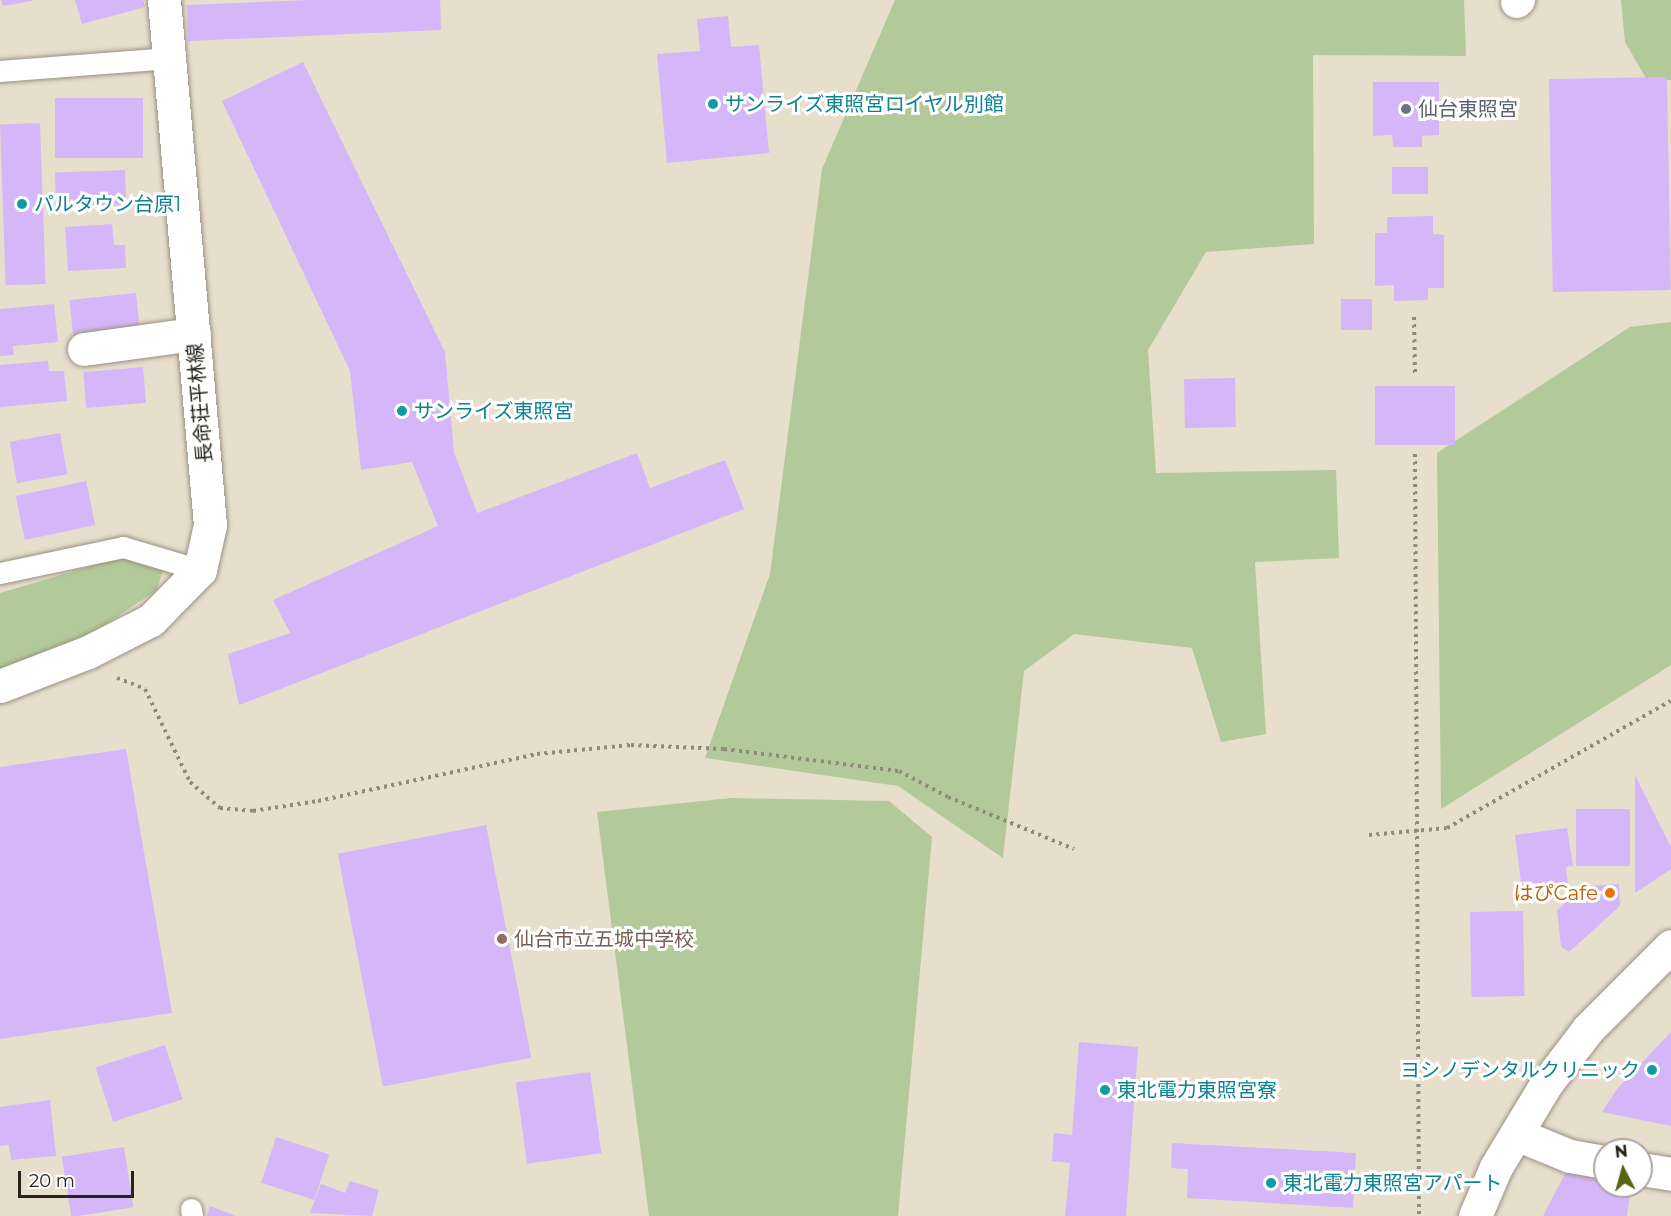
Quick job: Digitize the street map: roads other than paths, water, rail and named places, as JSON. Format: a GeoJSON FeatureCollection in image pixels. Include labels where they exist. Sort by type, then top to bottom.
{"type":"FeatureCollection","features":[{"type":"Feature","properties":{"kind":"street","name":"長命荘平林線"},"geometry":{"type":"LineString","coordinates":[[164,0],[210,525],[200,570]]}},
{"type":"Feature","properties":{"kind":"street"},"geometry":{"type":"LineString","coordinates":[[84,349],[194,334]]}},
{"type":"Feature","properties":{"kind":"street"},"geometry":{"type":"LineString","coordinates":[[0,686],[88,652],[151,620],[200,570]]}},
{"type":"Feature","properties":{"kind":"street"},"geometry":{"type":"LineString","coordinates":[[1475,1216],[1516,1134],[1546,1084],[1588,1029],[1671,946]]}},
{"type":"Feature","properties":{"kind":"street"},"geometry":{"type":"LineString","coordinates":[[1516,1134],[1570,1156],[1593,1160]]}},
{"type":"Feature","properties":{"kind":"street"},"geometry":{"type":"LineString","coordinates":[[1653,1171],[1671,1174]]}},
{"type":"Feature","properties":{"kind":"lane"},"geometry":{"type":"LineString","coordinates":[[0,71],[169,58]]}},
{"type":"Feature","properties":{"kind":"lane"},"geometry":{"type":"LineString","coordinates":[[0,573],[123,547],[200,570]]}},
{"type":"Feature","properties":{"kind":"place","name":"サンライズ東照宮ロイヤル別館"},"geometry":{"type":"Point","coordinates":[713,104]}},
{"type":"Feature","properties":{"kind":"place","name":"仙台東照宮"},"geometry":{"type":"Point","coordinates":[1406,109]}},
{"type":"Feature","properties":{"kind":"place","name":"パルタウン台原1"},"geometry":{"type":"Point","coordinates":[22,204]}},
{"type":"Feature","properties":{"kind":"place","name":"サンライズ東照宮"},"geometry":{"type":"Point","coordinates":[402,411]}},
{"type":"Feature","properties":{"kind":"place","name":"はぴCafe"},"geometry":{"type":"Point","coordinates":[1610,893]}},
{"type":"Feature","properties":{"kind":"place","name":"仙台市立五城中学校"},"geometry":{"type":"Point","coordinates":[502,939]}},
{"type":"Feature","properties":{"kind":"place","name":"ヨシノデンタルクリニック"},"geometry":{"type":"Point","coordinates":[1652,1070]}},
{"type":"Feature","properties":{"kind":"place","name":"東北電力東照宮寮"},"geometry":{"type":"Point","coordinates":[1105,1090]}},
{"type":"Feature","properties":{"kind":"place","name":"東北電力東照宮アパート"},"geometry":{"type":"Point","coordinates":[1271,1183]}}]}
